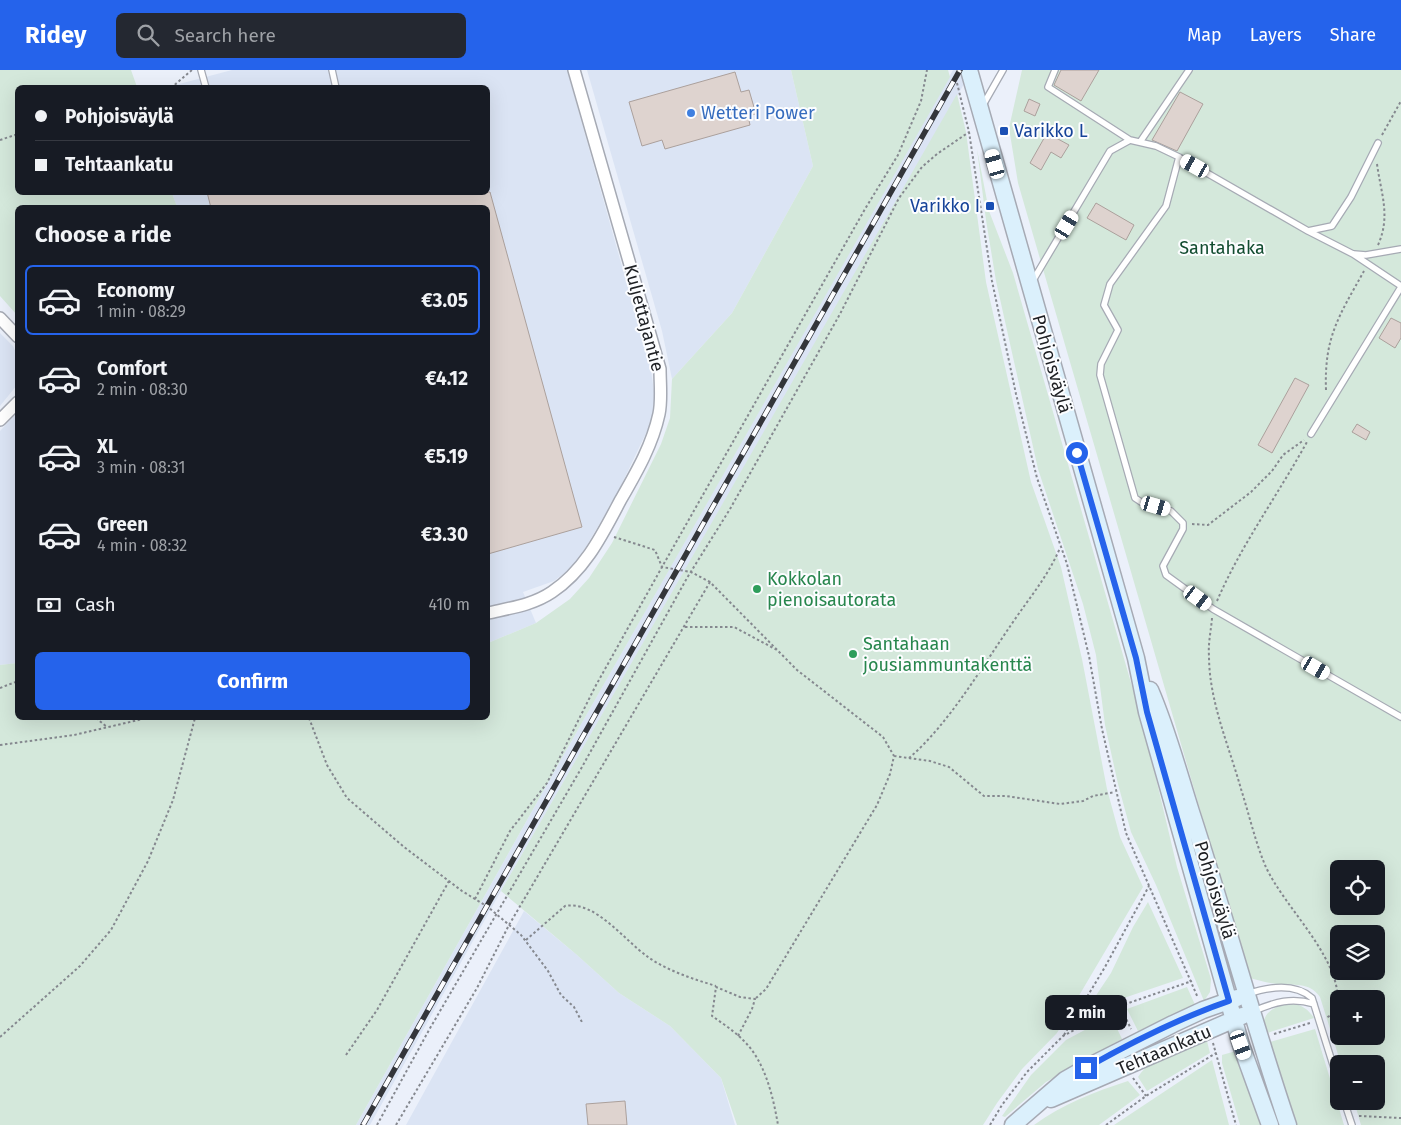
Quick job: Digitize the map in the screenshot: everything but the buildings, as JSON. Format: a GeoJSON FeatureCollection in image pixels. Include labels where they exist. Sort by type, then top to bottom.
{"type":"FeatureCollection","features":[{"type":"Feature","properties":{"kind":"main road","name":"Pohjoisväylä"},"geometry":{"type":"LineString","coordinates":[[962,74],[980,111],[1136,658],[1147,712],[1234,1020],[1270,1125]]}},
{"type":"Feature","properties":{"kind":"main road","name":"Pohjoisväylä"},"geometry":{"type":"LineString","coordinates":[[1136,658],[1159,710],[1251,1012],[1288,1125]]}},
{"type":"Feature","properties":{"kind":"main road","name":"Tehtaankatu"},"geometry":{"type":"LineString","coordinates":[[1013,1125],[1040,1104],[1065,1080],[1137,1041],[1203,1010],[1246,995]]}},
{"type":"Feature","properties":{"kind":"main road","name":"Tehtaankatu"},"geometry":{"type":"LineString","coordinates":[[1040,1104],[1251,1012]]}},
{"type":"Feature","properties":{"kind":"street","name":"Kuljettajantie"},"geometry":{"type":"LineString","coordinates":[[490,613],[525,605],[550,593],[577,570],[604,530],[638,470],[652,440],[659,413],[660,369],[574,70]]}},
{"type":"Feature","properties":{"kind":"street"},"geometry":{"type":"LineString","coordinates":[[0,318],[15,334]]}},
{"type":"Feature","properties":{"kind":"street"},"geometry":{"type":"LineString","coordinates":[[0,420],[15,405]]}},
{"type":"Feature","properties":{"kind":"lane"},"geometry":{"type":"LineString","coordinates":[[201,70],[205,85]]}},
{"type":"Feature","properties":{"kind":"lane"},"geometry":{"type":"LineString","coordinates":[[332,70],[335,85]]}},
{"type":"Feature","properties":{"kind":"lane"},"geometry":{"type":"LineString","coordinates":[[980,111],[1003,70]]}},
{"type":"Feature","properties":{"kind":"lane"},"geometry":{"type":"LineString","coordinates":[[1055,70],[1048,87],[1130,140],[1156,146],[1178,157],[1308,231],[1353,254],[1401,287],[1312,434]]}},
{"type":"Feature","properties":{"kind":"lane"},"geometry":{"type":"LineString","coordinates":[[1140,142],[1189,70]]}},
{"type":"Feature","properties":{"kind":"lane"},"geometry":{"type":"LineString","coordinates":[[1029,286],[1110,151],[1130,140]]}},
{"type":"Feature","properties":{"kind":"lane"},"geometry":{"type":"LineString","coordinates":[[1308,231],[1332,226],[1351,197],[1378,144]]}},
{"type":"Feature","properties":{"kind":"lane"},"geometry":{"type":"LineString","coordinates":[[1178,157],[1166,206],[1110,284],[1104,305],[1118,330],[1101,364],[1100,375],[1135,498],[1141,502],[1171,511],[1183,523],[1183,529],[1163,566],[1166,575],[1213,609],[1401,717]]}},
{"type":"Feature","properties":{"kind":"lane"},"geometry":{"type":"LineString","coordinates":[[1353,254],[1373,255],[1401,249]]}},
{"type":"Feature","properties":{"kind":"lane"},"geometry":{"type":"LineString","coordinates":[[1246,995],[1265,990],[1294,988],[1306,993],[1314,1004],[1330,1055]]}},
{"type":"Feature","properties":{"kind":"lane"},"geometry":{"type":"LineString","coordinates":[[1251,1012],[1283,1000],[1304,1000],[1314,1004]]}},
{"type":"Feature","properties":{"kind":"lane"},"geometry":{"type":"LineString","coordinates":[[1347,1110],[1352,1125]]}},
{"type":"Feature","properties":{"kind":"path"},"geometry":{"type":"LineString","coordinates":[[174,85],[192,70]]}},
{"type":"Feature","properties":{"kind":"path"},"geometry":{"type":"LineString","coordinates":[[475,899],[510,831],[547,783],[595,688],[662,567],[865,209],[898,155],[921,101],[927,70]]}},
{"type":"Feature","properties":{"kind":"path"},"geometry":{"type":"LineString","coordinates":[[962,74],[992,281],[1037,478],[1061,547],[1090,656],[1115,792],[1126,833],[1203,1010]]}},
{"type":"Feature","properties":{"kind":"path"},"geometry":{"type":"LineString","coordinates":[[1373,255],[1386,224],[1376,160],[1378,144],[1401,101]]}},
{"type":"Feature","properties":{"kind":"path"},"geometry":{"type":"LineString","coordinates":[[377,1125],[429,1030],[582,767],[691,572],[730,509],[840,314],[899,198],[922,167],[969,132]]}},
{"type":"Feature","properties":{"kind":"path"},"geometry":{"type":"LineString","coordinates":[[0,140],[15,135]]}},
{"type":"Feature","properties":{"kind":"path"},"geometry":{"type":"LineString","coordinates":[[1327,395],[1326,363],[1332,331],[1367,264]]}},
{"type":"Feature","properties":{"kind":"path"},"geometry":{"type":"LineString","coordinates":[[1183,523],[1208,525],[1251,492],[1272,471],[1283,455],[1312,434]]}},
{"type":"Feature","properties":{"kind":"path"},"geometry":{"type":"LineString","coordinates":[[1272,1035],[1320,1020],[1336,1012],[1338,989],[1330,965],[1286,901],[1264,864],[1219,715],[1210,676],[1209,642],[1213,609],[1228,575],[1312,434]]}},
{"type":"Feature","properties":{"kind":"path"},"geometry":{"type":"LineString","coordinates":[[604,530],[618,540],[637,543],[655,550],[662,567]]}},
{"type":"Feature","properties":{"kind":"path"},"geometry":{"type":"LineString","coordinates":[[909,758],[931,736],[976,677],[1051,569],[1061,547]]}},
{"type":"Feature","properties":{"kind":"path"},"geometry":{"type":"LineString","coordinates":[[662,567],[691,572],[710,582],[797,670],[883,737],[894,756],[890,774],[876,804],[766,990],[754,999],[752,1010],[738,1036]]}},
{"type":"Feature","properties":{"kind":"path"},"geometry":{"type":"LineString","coordinates":[[396,1125],[477,988],[508,925],[710,582]]}},
{"type":"Feature","properties":{"kind":"path"},"geometry":{"type":"LineString","coordinates":[[685,627],[734,627],[779,651]]}},
{"type":"Feature","properties":{"kind":"path"},"geometry":{"type":"LineString","coordinates":[[0,688],[15,682]]}},
{"type":"Feature","properties":{"kind":"path"},"geometry":{"type":"LineString","coordinates":[[98,720],[107,727]]}},
{"type":"Feature","properties":{"kind":"path"},"geometry":{"type":"LineString","coordinates":[[0,745],[74,735],[138,720]]}},
{"type":"Feature","properties":{"kind":"path"},"geometry":{"type":"LineString","coordinates":[[0,1036],[80,966],[111,930],[148,861],[174,800],[194,720]]}},
{"type":"Feature","properties":{"kind":"path"},"geometry":{"type":"LineString","coordinates":[[310,720],[328,765],[347,798],[404,847],[496,914],[526,940],[548,971],[561,995],[574,1007],[584,1024]]}},
{"type":"Feature","properties":{"kind":"path"},"geometry":{"type":"LineString","coordinates":[[894,756],[950,767],[984,796],[1006,796],[1060,804],[1083,801],[1093,796],[1115,792]]}},
{"type":"Feature","properties":{"kind":"path"},"geometry":{"type":"LineString","coordinates":[[346,1055],[377,1010],[449,881]]}},
{"type":"Feature","properties":{"kind":"path"},"geometry":{"type":"LineString","coordinates":[[990,1125],[1002,1105],[1028,1072],[1063,1036],[1105,967],[1149,886]]}},
{"type":"Feature","properties":{"kind":"path"},"geometry":{"type":"LineString","coordinates":[[526,940],[565,906],[579,906],[594,912],[648,957],[692,979],[754,999]]}},
{"type":"Feature","properties":{"kind":"path"},"geometry":{"type":"LineString","coordinates":[[1063,1036],[1120,1006],[1192,981]]}},
{"type":"Feature","properties":{"kind":"path"},"geometry":{"type":"LineString","coordinates":[[716,986],[712,1016],[738,1036],[758,1060],[775,1107],[778,1125]]}},
{"type":"Feature","properties":{"kind":"path"},"geometry":{"type":"LineString","coordinates":[[1120,1006],[1137,1041]]}},
{"type":"Feature","properties":{"kind":"path"},"geometry":{"type":"LineString","coordinates":[[1209,1030],[1236,1125]]}},
{"type":"Feature","properties":{"kind":"path"},"geometry":{"type":"LineString","coordinates":[[1106,1125],[1146,1096],[1216,1053]]}},
{"type":"Feature","properties":{"kind":"path"},"geometry":{"type":"LineString","coordinates":[[1125,1067],[1146,1096]]}},
{"type":"Feature","properties":{"kind":"path"},"geometry":{"type":"LineString","coordinates":[[1349,1116],[1401,1118]]}},
{"type":"Feature","properties":{"kind":"shaded area"},"geometry":{"type":"Polygon","coordinates":[[[232,70],[567,70],[651,370],[654,411],[648,429],[616,496],[580,557],[571,568],[554,581],[523,592],[536,623],[490,642],[490,205],[176,205],[173,195],[490,195],[490,85],[175,85],[232,70]]]}},
{"type":"Feature","properties":{"kind":"shaded area"},"geometry":{"type":"Polygon","coordinates":[[[587,70],[791,70],[813,166],[732,313],[672,379],[662,331],[587,70]]]}},
{"type":"Feature","properties":{"kind":"shaded area"},"geometry":{"type":"Polygon","coordinates":[[[953,70],[972,70],[501,891],[370,1125],[356,1125],[559,763],[953,70]]]}},
{"type":"Feature","properties":{"kind":"shaded area"},"geometry":{"type":"Polygon","coordinates":[[[0,333],[15,350],[15,387],[0,406],[0,333]]]}},
{"type":"Feature","properties":{"kind":"shaded area"},"geometry":{"type":"Polygon","coordinates":[[[15,415],[15,663],[0,665],[0,431],[15,415]]]}},
{"type":"Feature","properties":{"kind":"shaded area"},"geometry":{"type":"Polygon","coordinates":[[[524,911],[619,993],[670,1026],[721,1078],[735,1125],[406,1125],[524,911]]]}},
{"type":"Feature","properties":{"kind":"green space"},"geometry":{"type":"Polygon","coordinates":[[[0,70],[131,70],[136,85],[15,85],[15,195],[173,195],[176,205],[15,205],[15,313],[0,296],[0,70]]]}},
{"type":"Feature","properties":{"kind":"green space"},"geometry":{"type":"Polygon","coordinates":[[[791,70],[948,70],[950,77],[559,763],[356,1125],[0,1125],[0,665],[15,663],[15,720],[490,720],[490,642],[536,623],[570,599],[589,578],[612,543],[661,444],[670,418],[672,379],[732,313],[813,166],[791,70]]]}},
{"type":"Feature","properties":{"kind":"green space","name":"Santahaka"},"geometry":{"type":"Polygon","coordinates":[[[1022,70],[1401,70],[1401,1125],[1361,1125],[1357,1110],[1385,1110],[1385,1055],[1338,1055],[1335,1045],[1385,1045],[1385,990],[1330,990],[1330,1029],[1320,997],[1311,988],[1300,985],[1273,984],[1249,978],[1018,183],[1009,128],[1022,70]]]}},
{"type":"Feature","properties":{"kind":"green space"},"geometry":{"type":"Polygon","coordinates":[[[957,94],[966,132],[986,282],[1031,482],[1061,567],[1082,659],[1107,789],[1120,837],[1143,887],[1057,1033],[1022,1069],[983,1125],[737,1125],[721,1078],[670,1026],[619,993],[501,891],[957,94]]]}},
{"type":"Feature","properties":{"kind":"green space"},"geometry":{"type":"Polygon","coordinates":[[[977,149],[989,211],[1013,273],[1144,728],[1177,867],[1211,979],[1210,992],[1204,1001],[1156,885],[1131,832],[1118,784],[1105,725],[1096,655],[1083,604],[1038,469],[996,281],[977,149]]]}},
{"type":"Feature","properties":{"kind":"green space"},"geometry":{"type":"Polygon","coordinates":[[[1148,902],[1183,978],[1109,1003],[1079,1021],[1111,973],[1133,927],[1148,902]]]}},
{"type":"Feature","properties":{"kind":"green space"},"geometry":{"type":"Polygon","coordinates":[[[1187,987],[1196,1007],[1138,1031],[1127,1009],[1187,987]]]}},
{"type":"Feature","properties":{"kind":"green space"},"geometry":{"type":"Polygon","coordinates":[[[1291,1003],[1304,1008],[1314,1018],[1264,1034],[1264,1020],[1269,1012],[1279,1006],[1291,1003]]]}},
{"type":"Feature","properties":{"kind":"green space"},"geometry":{"type":"Polygon","coordinates":[[[1111,1016],[1122,1039],[1046,1082],[1005,1117],[1002,1116],[1031,1075],[1066,1040],[1111,1016]]]}},
{"type":"Feature","properties":{"kind":"green space"},"geometry":{"type":"Polygon","coordinates":[[[1315,1029],[1330,1079],[1330,1110],[1339,1110],[1344,1125],[1297,1125],[1270,1042],[1315,1029]]]}},
{"type":"Feature","properties":{"kind":"green space"},"geometry":{"type":"Polygon","coordinates":[[[1206,1037],[1210,1053],[1147,1091],[1138,1077],[1144,1069],[1169,1052],[1206,1037]]]}},
{"type":"Feature","properties":{"kind":"green space"},"geometry":{"type":"Polygon","coordinates":[[[1236,1051],[1262,1125],[1240,1125],[1222,1063],[1222,1055],[1236,1051]]]}},
{"type":"Feature","properties":{"kind":"green space"},"geometry":{"type":"Polygon","coordinates":[[[1212,1060],[1229,1125],[1114,1125],[1212,1060]]]}},
{"type":"Feature","properties":{"kind":"green space"},"geometry":{"type":"Polygon","coordinates":[[[1128,1081],[1140,1095],[1099,1125],[1034,1125],[1079,1099],[1128,1081]]]}},
{"type":"Feature","properties":{"kind":"railway"},"geometry":{"type":"LineString","coordinates":[[363,1125],[960,70]]}},
{"type":"Feature","properties":{"kind":"place","name":"Wetteri Power"},"geometry":{"type":"Point","coordinates":[691,113]}},
{"type":"Feature","properties":{"kind":"place","name":"Varikko L"},"geometry":{"type":"Point","coordinates":[1004,131]}},
{"type":"Feature","properties":{"kind":"place","name":"Varikko I"},"geometry":{"type":"Point","coordinates":[990,206]}},
{"type":"Feature","properties":{"kind":"place","name":"Kokkolan pienoisautorata"},"geometry":{"type":"Point","coordinates":[757,589]}},
{"type":"Feature","properties":{"kind":"place","name":"Santahaan jousiammuntakenttä"},"geometry":{"type":"Point","coordinates":[853,654]}},
{"type":"Feature","properties":{"kind":"route"},"geometry":{"type":"LineString","coordinates":[[1077,453],[1136,658],[1147,712],[1229,1001],[1203,1010],[1117,1050],[1086,1068]]}}]}
